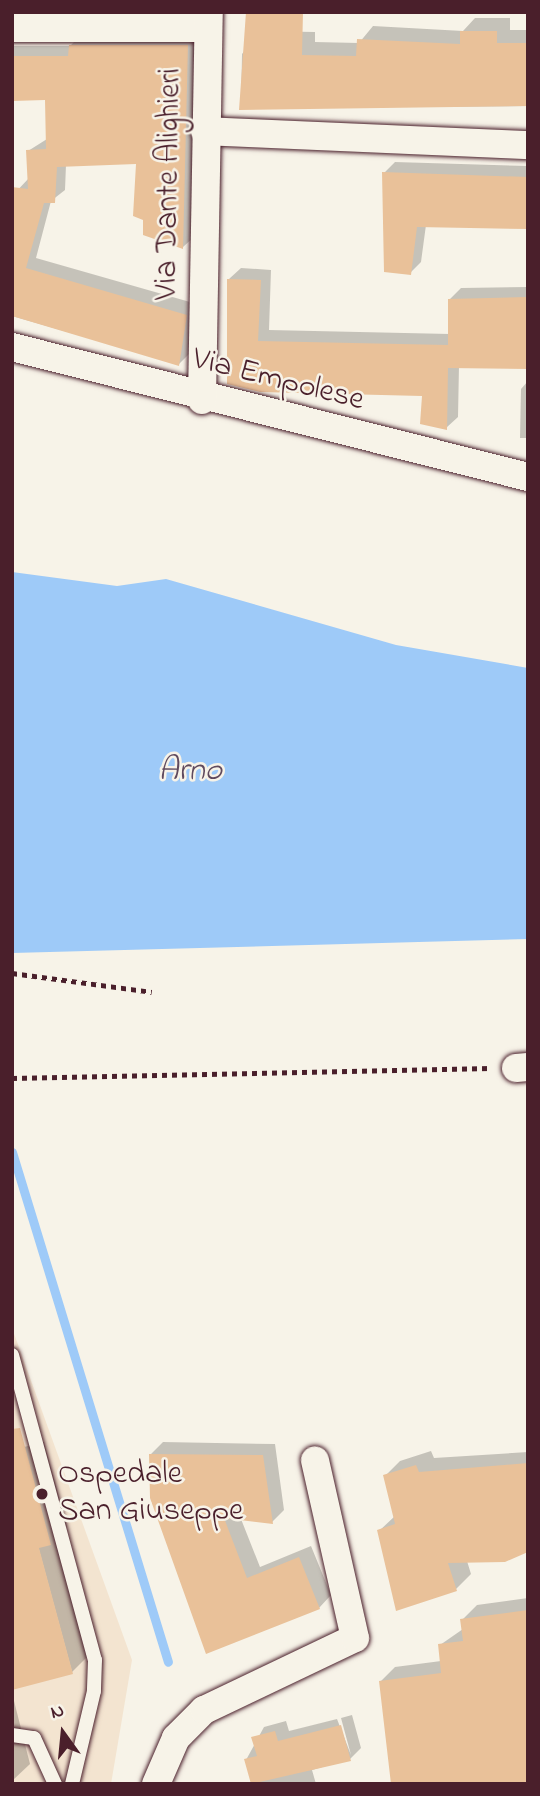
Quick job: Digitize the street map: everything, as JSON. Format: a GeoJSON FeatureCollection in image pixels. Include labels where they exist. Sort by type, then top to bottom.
{"type":"FeatureCollection","features":[{"type":"Feature","properties":{"kind":"street"},"geometry":{"type":"LineString","coordinates":[[12,28],[209,20]]}},
{"type":"Feature","properties":{"kind":"street","name":"Via Dante Alighieri"},"geometry":{"type":"LineString","coordinates":[[202,400],[209,20]]}},
{"type":"Feature","properties":{"kind":"street"},"geometry":{"type":"LineString","coordinates":[[205,131],[528,145]]}},
{"type":"Feature","properties":{"kind":"street","name":"Via Empolese"},"geometry":{"type":"LineString","coordinates":[[12,347],[202,400],[528,477]]}},
{"type":"Feature","properties":{"kind":"street"},"geometry":{"type":"LineString","coordinates":[[156,1784],[176,1738],[204,1710],[355,1638],[315,1460]]}},
{"type":"Feature","properties":{"kind":"lane"},"geometry":{"type":"LineString","coordinates":[[12,1355],[95,1660],[94,1691],[72,1784]]}},
{"type":"Feature","properties":{"kind":"lane"},"geometry":{"type":"LineString","coordinates":[[12,1735],[34,1738],[55,1784]]}},
{"type":"Feature","properties":{"kind":"path"},"geometry":{"type":"LineString","coordinates":[[12,973],[152,992]]}},
{"type":"Feature","properties":{"kind":"path"},"geometry":{"type":"LineString","coordinates":[[12,1078],[522,1068]]}},
{"type":"Feature","properties":{"kind":"shaded area","name":"Ospedale San Giuseppe"},"geometry":{"type":"Polygon","coordinates":[[[12,1328],[132,1660],[111,1784],[12,1784],[12,1328]]]}},
{"type":"Feature","properties":{"kind":"water","name":"Arno"},"geometry":{"type":"Polygon","coordinates":[[[12,572],[117,586],[166,579],[396,645],[528,668],[528,939],[12,953],[12,572]]]}},
{"type":"Feature","properties":{"kind":"building"},"geometry":{"type":"Polygon","coordinates":[[[246,12],[303,12],[302,55],[356,56],[357,39],[460,44],[460,31],[497,31],[497,43],[528,43],[528,106],[239,110],[246,12]]]}},
{"type":"Feature","properties":{"kind":"building"},"geometry":{"type":"Polygon","coordinates":[[[69,45],[188,45],[183,249],[143,235],[143,220],[133,216],[136,164],[57,167],[55,203],[44,203],[26,268],[187,315],[179,366],[12,316],[12,187],[28,189],[26,150],[46,149],[45,100],[12,101],[12,56],[68,56],[69,45]]]}},
{"type":"Feature","properties":{"kind":"building"},"geometry":{"type":"Polygon","coordinates":[[[382,172],[528,177],[528,229],[417,227],[411,275],[384,272],[382,172]]]}},
{"type":"Feature","properties":{"kind":"building"},"geometry":{"type":"Polygon","coordinates":[[[227,279],[261,280],[258,341],[448,345],[448,299],[527,297],[528,369],[448,368],[447,430],[420,424],[422,396],[260,392],[227,384],[227,279]]]}},
{"type":"Feature","properties":{"kind":"building"},"geometry":{"type":"Polygon","coordinates":[[[20,1428],[51,1545],[39,1548],[73,1674],[12,1690],[12,1429],[20,1428]]]}},
{"type":"Feature","properties":{"kind":"building"},"geometry":{"type":"Polygon","coordinates":[[[149,1454],[263,1455],[273,1524],[224,1518],[247,1578],[299,1557],[320,1609],[206,1654],[150,1498],[149,1454]]]}},
{"type":"Feature","properties":{"kind":"building"},"geometry":{"type":"Polygon","coordinates":[[[528,1463],[528,1552],[505,1562],[448,1563],[457,1591],[396,1611],[377,1530],[395,1524],[383,1475],[416,1465],[419,1472],[528,1463]]]}},
{"type":"Feature","properties":{"kind":"building"},"geometry":{"type":"Polygon","coordinates":[[[528,1610],[528,1784],[391,1784],[379,1681],[441,1673],[438,1644],[463,1641],[460,1619],[528,1610]]]}},
{"type":"Feature","properties":{"kind":"building"},"geometry":{"type":"Polygon","coordinates":[[[341,1725],[351,1761],[251,1784],[244,1759],[257,1756],[251,1737],[275,1731],[278,1741],[341,1725]]]}},
{"type":"Feature","properties":{"kind":"waterway"},"geometry":{"type":"LineString","coordinates":[[12,1152],[168,1662]]}},
{"type":"Feature","properties":{"kind":"place","name":"Ospedale San Giuseppe"},"geometry":{"type":"Point","coordinates":[42,1494]}}]}
